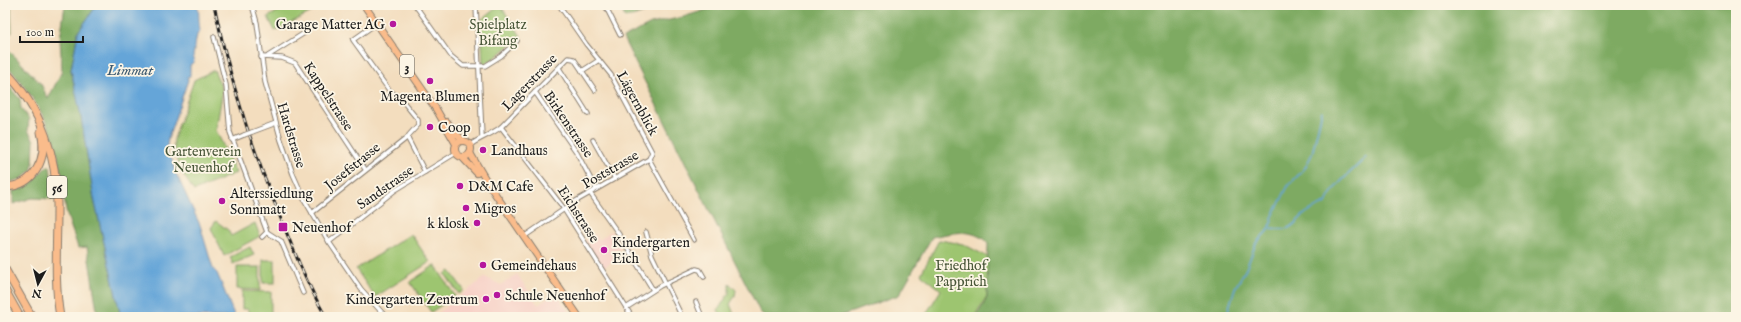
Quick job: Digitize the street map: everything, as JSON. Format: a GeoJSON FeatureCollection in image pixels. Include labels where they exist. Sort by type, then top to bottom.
{"type":"FeatureCollection","features":[{"type":"Feature","properties":{"kind":"highway","name":"56"},"geometry":{"type":"LineString","coordinates":[[5,71],[22,91],[35,112],[46,136],[52,157],[57,190],[56,277],[60,317]]}},
{"type":"Feature","properties":{"kind":"highway"},"geometry":{"type":"LineString","coordinates":[[5,75],[20,93],[33,113],[41,132],[43,146],[42,158],[35,173],[24,182],[5,187]]}},
{"type":"Feature","properties":{"kind":"highway"},"geometry":{"type":"LineString","coordinates":[[5,269],[32,317]]}},
{"type":"Feature","properties":{"kind":"highway"},"geometry":{"type":"LineString","coordinates":[[5,290],[20,317]]}},
{"type":"Feature","properties":{"kind":"main road","name":"3"},"geometry":{"type":"LineString","coordinates":[[364,5],[436,109],[456,144]]}},
{"type":"Feature","properties":{"kind":"main road","name":"3"},"geometry":{"type":"LineString","coordinates":[[436,109],[440,111],[456,134],[464,140]]}},
{"type":"Feature","properties":{"kind":"main road"},"geometry":{"type":"LineString","coordinates":[[486,182],[462,157],[456,153],[454,149],[459,141],[464,140],[470,145],[470,153],[486,182],[525,236],[579,317]]}},
{"type":"Feature","properties":{"kind":"main road"},"geometry":{"type":"LineString","coordinates":[[462,157],[467,156],[470,153]]}},
{"type":"Feature","properties":{"kind":"street","name":"Hardstrasse"},"geometry":{"type":"LineString","coordinates":[[252,5],[257,23],[264,79],[276,123],[293,174],[329,242],[361,289],[386,317]]}},
{"type":"Feature","properties":{"kind":"street"},"geometry":{"type":"LineString","coordinates":[[416,5],[451,56],[463,66],[485,66],[501,56],[517,41]]}},
{"type":"Feature","properties":{"kind":"street"},"geometry":{"type":"LineString","coordinates":[[476,5],[482,137]]}},
{"type":"Feature","properties":{"kind":"street"},"geometry":{"type":"LineString","coordinates":[[559,5],[599,60],[582,71]]}},
{"type":"Feature","properties":{"kind":"street"},"geometry":{"type":"LineString","coordinates":[[605,5],[620,35]]}},
{"type":"Feature","properties":{"kind":"street"},"geometry":{"type":"LineString","coordinates":[[377,24],[353,40],[389,90],[401,98],[418,120],[418,125],[408,137],[408,142],[425,172]]}},
{"type":"Feature","properties":{"kind":"street"},"geometry":{"type":"LineString","coordinates":[[268,56],[306,32]]}},
{"type":"Feature","properties":{"kind":"street"},"geometry":{"type":"LineString","coordinates":[[214,37],[226,85],[228,125],[232,140],[267,232],[281,241],[303,293]]}},
{"type":"Feature","properties":{"kind":"street","name":"Kappelstrasse"},"geometry":{"type":"LineString","coordinates":[[261,57],[268,56],[282,58],[295,63],[365,169]]}},
{"type":"Feature","properties":{"kind":"street","name":"Lagerstrasse"},"geometry":{"type":"LineString","coordinates":[[470,145],[482,137],[495,132],[501,127],[568,58],[571,58],[582,71],[595,90]]}},
{"type":"Feature","properties":{"kind":"street","name":"Lägernblick"},"geometry":{"type":"LineString","coordinates":[[599,60],[611,75],[652,152],[649,159]]}},
{"type":"Feature","properties":{"kind":"street"},"geometry":{"type":"LineString","coordinates":[[559,68],[588,114]]}},
{"type":"Feature","properties":{"kind":"street","name":"Birkenstrasse"},"geometry":{"type":"LineString","coordinates":[[535,92],[577,153],[596,189]]}},
{"type":"Feature","properties":{"kind":"street"},"geometry":{"type":"LineString","coordinates":[[232,140],[276,123]]}},
{"type":"Feature","properties":{"kind":"street","name":"Eichstrasse"},"geometry":{"type":"LineString","coordinates":[[501,127],[564,209],[632,317]]}},
{"type":"Feature","properties":{"kind":"street","name":"Josefstrasse"},"geometry":{"type":"LineString","coordinates":[[312,212],[365,169],[408,137]]}},
{"type":"Feature","properties":{"kind":"street","name":"Birkenstrasse"},"geometry":{"type":"LineString","coordinates":[[593,140],[615,179]]}},
{"type":"Feature","properties":{"kind":"street","name":"Sandstrasse"},"geometry":{"type":"LineString","coordinates":[[329,242],[394,191],[456,153]]}},
{"type":"Feature","properties":{"kind":"street","name":"Poststrasse"},"geometry":{"type":"LineString","coordinates":[[525,236],[596,189],[649,159],[694,240]]}},
{"type":"Feature","properties":{"kind":"street"},"geometry":{"type":"LineString","coordinates":[[590,193],[653,290]]}},
{"type":"Feature","properties":{"kind":"street"},"geometry":{"type":"LineString","coordinates":[[262,237],[267,232]]}},
{"type":"Feature","properties":{"kind":"street"},"geometry":{"type":"LineString","coordinates":[[646,232],[650,249],[682,317]]}},
{"type":"Feature","properties":{"kind":"street"},"geometry":{"type":"LineString","coordinates":[[626,308],[653,290],[696,270],[700,270],[704,277]]}},
{"type":"Feature","properties":{"kind":"street"},"geometry":{"type":"LineString","coordinates":[[696,302],[702,317]]}},
{"type":"Feature","properties":{"kind":"shaded area","name":"Kindergarten Eich"},"geometry":{"type":"Polygon","coordinates":[[[611,231],[622,247],[612,253],[616,259],[603,268],[585,241],[595,234],[599,240],[611,231]]]}},
{"type":"Feature","properties":{"kind":"shaded area","name":"Schule Neuenhof"},"geometry":{"type":"Polygon","coordinates":[[[517,274],[538,305],[556,293],[572,317],[433,317],[485,277],[501,285],[517,274]]]}},
{"type":"Feature","properties":{"kind":"green space"},"geometry":{"type":"Polygon","coordinates":[[[5,5],[11,5],[12,33],[5,32],[5,5]]]}},
{"type":"Feature","properties":{"kind":"green space"},"geometry":{"type":"Polygon","coordinates":[[[65,5],[97,5],[78,32],[71,70],[81,117],[94,199],[121,317],[98,317],[87,247],[78,248],[69,221],[57,154],[49,127],[32,98],[5,63],[5,46],[41,84],[48,99],[62,71],[60,39],[65,5]]]}},
{"type":"Feature","properties":{"kind":"green space"},"geometry":{"type":"Polygon","coordinates":[[[289,5],[320,5],[321,7],[275,31],[268,17],[289,5]]]}},
{"type":"Feature","properties":{"kind":"green space","name":"Spielplatz Bifang"},"geometry":{"type":"Polygon","coordinates":[[[500,5],[521,36],[496,57],[483,65],[481,20],[500,5]]]}},
{"type":"Feature","properties":{"kind":"green space"},"geometry":{"type":"Polygon","coordinates":[[[620,5],[656,5],[655,9],[625,18],[620,5]]]}},
{"type":"Feature","properties":{"kind":"green space"},"geometry":{"type":"Polygon","coordinates":[[[715,5],[1736,5],[1736,317],[976,317],[987,298],[988,243],[975,235],[962,232],[932,237],[899,295],[838,317],[766,317],[760,312],[623,38],[651,24],[683,17],[715,7],[715,5]]]}},
{"type":"Feature","properties":{"kind":"green space","name":"Gartenverein Neuenhof"},"geometry":{"type":"Polygon","coordinates":[[[214,70],[222,88],[216,130],[236,173],[194,191],[177,160],[174,139],[194,80],[214,70]]]}},
{"type":"Feature","properties":{"kind":"green space"},"geometry":{"type":"Polygon","coordinates":[[[5,82],[20,99],[21,109],[29,119],[28,130],[34,141],[33,164],[31,171],[21,179],[10,182],[5,180],[5,82]]]}},
{"type":"Feature","properties":{"kind":"green space"},"geometry":{"type":"Polygon","coordinates":[[[50,166],[54,199],[32,198],[13,204],[13,191],[28,186],[45,168],[50,166]]]}},
{"type":"Feature","properties":{"kind":"green space"},"geometry":{"type":"Polygon","coordinates":[[[216,221],[228,230],[231,236],[255,223],[260,236],[224,256],[211,228],[216,221]]]}},
{"type":"Feature","properties":{"kind":"green space"},"geometry":{"type":"Polygon","coordinates":[[[411,234],[430,262],[375,297],[356,269],[411,234]]]}},
{"type":"Feature","properties":{"kind":"green space","name":"Friedhof Papprich"},"geometry":{"type":"Polygon","coordinates":[[[939,240],[963,244],[988,257],[987,296],[974,317],[924,317],[941,290],[921,274],[939,240]]]}},
{"type":"Feature","properties":{"kind":"green space"},"geometry":{"type":"Polygon","coordinates":[[[250,247],[254,255],[233,264],[230,257],[250,247]]]}},
{"type":"Feature","properties":{"kind":"green space"},"geometry":{"type":"Polygon","coordinates":[[[263,260],[275,260],[275,283],[263,283],[263,260]]]}},
{"type":"Feature","properties":{"kind":"green space"},"geometry":{"type":"Polygon","coordinates":[[[435,265],[455,296],[431,312],[410,282],[435,265]]]}},
{"type":"Feature","properties":{"kind":"green space"},"geometry":{"type":"Polygon","coordinates":[[[237,267],[260,267],[260,290],[237,289],[237,267]]]}},
{"type":"Feature","properties":{"kind":"green space"},"geometry":{"type":"Polygon","coordinates":[[[450,271],[464,290],[459,294],[445,274],[450,271]]]}},
{"type":"Feature","properties":{"kind":"green space"},"geometry":{"type":"Polygon","coordinates":[[[729,283],[736,290],[735,296],[730,304],[735,317],[722,317],[718,310],[729,293],[729,283]]]}},
{"type":"Feature","properties":{"kind":"green space"},"geometry":{"type":"Polygon","coordinates":[[[242,291],[271,292],[271,314],[248,314],[248,309],[242,309],[242,291]]]}},
{"type":"Feature","properties":{"kind":"water","name":"Limmat"},"geometry":{"type":"Polygon","coordinates":[[[97,5],[197,5],[200,30],[197,35],[193,56],[194,61],[190,65],[190,76],[187,77],[188,80],[168,139],[166,152],[172,160],[175,171],[200,225],[213,269],[217,273],[235,317],[121,317],[94,199],[81,117],[71,70],[78,32],[97,5]]]}},
{"type":"Feature","properties":{"kind":"waterway"},"geometry":{"type":"LineString","coordinates":[[1226,317],[1235,288],[1246,269],[1256,243],[1270,228],[1272,218],[1288,186],[1305,168],[1312,154],[1322,111]]}},
{"type":"Feature","properties":{"kind":"waterway"},"geometry":{"type":"LineString","coordinates":[[1270,228],[1283,229],[1291,227],[1306,213],[1326,203],[1329,196],[1338,184],[1366,157]]}},
{"type":"Feature","properties":{"kind":"railway"},"geometry":{"type":"LineString","coordinates":[[214,5],[234,85],[259,163],[284,227],[313,292],[326,317]]}},
{"type":"Feature","properties":{"kind":"place","name":"Garage Matter AG"},"geometry":{"type":"Point","coordinates":[393,24]}},
{"type":"Feature","properties":{"kind":"place","name":"Magenta Blumen"},"geometry":{"type":"Point","coordinates":[430,81]}},
{"type":"Feature","properties":{"kind":"place","name":"Coop"},"geometry":{"type":"Point","coordinates":[430,127]}},
{"type":"Feature","properties":{"kind":"place","name":"Landhaus"},"geometry":{"type":"Point","coordinates":[483,150]}},
{"type":"Feature","properties":{"kind":"place","name":"D&M Cafe"},"geometry":{"type":"Point","coordinates":[460,186]}},
{"type":"Feature","properties":{"kind":"place","name":"Alterssiedlung Sonnmatt"},"geometry":{"type":"Point","coordinates":[222,201]}},
{"type":"Feature","properties":{"kind":"place","name":"Migros"},"geometry":{"type":"Point","coordinates":[466,208]}},
{"type":"Feature","properties":{"kind":"place","name":"k klosk"},"geometry":{"type":"Point","coordinates":[477,223]}},
{"type":"Feature","properties":{"kind":"place","name":"Neuenhof"},"geometry":{"type":"Point","coordinates":[283,227]}},
{"type":"Feature","properties":{"kind":"place","name":"Kindergarten Eich"},"geometry":{"type":"Point","coordinates":[604,250]}},
{"type":"Feature","properties":{"kind":"place","name":"Gemeindehaus"},"geometry":{"type":"Point","coordinates":[483,265]}},
{"type":"Feature","properties":{"kind":"place","name":"Schule Neuenhof"},"geometry":{"type":"Point","coordinates":[497,295]}},
{"type":"Feature","properties":{"kind":"place","name":"Kindergarten Zentrum"},"geometry":{"type":"Point","coordinates":[486,299]}}]}
